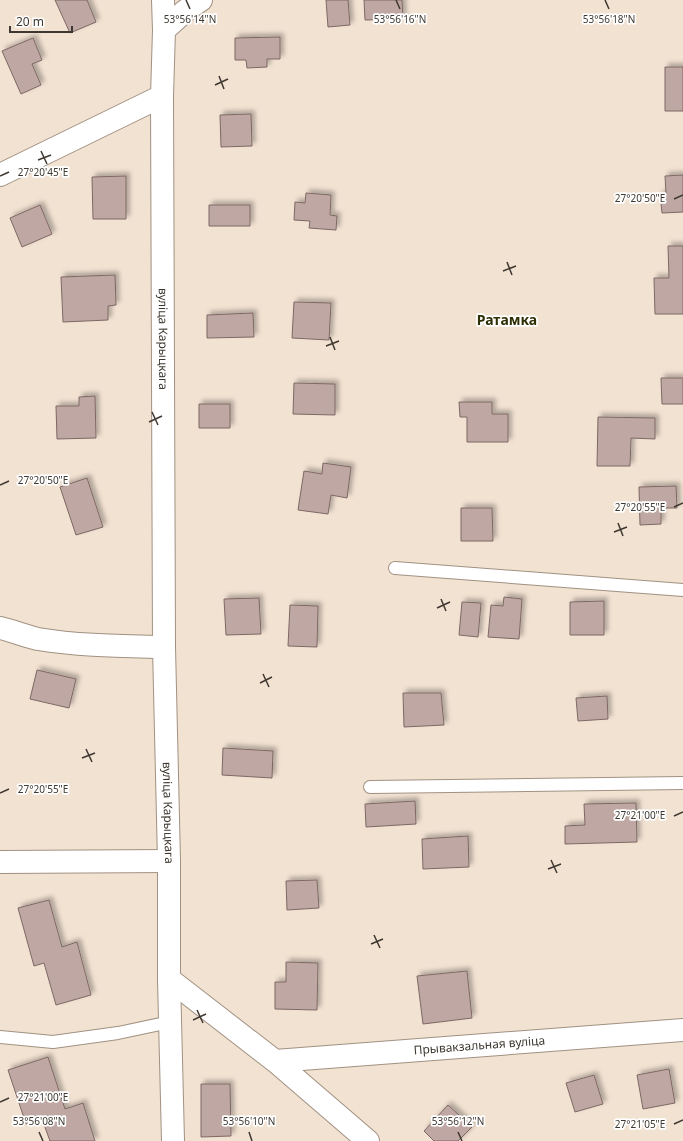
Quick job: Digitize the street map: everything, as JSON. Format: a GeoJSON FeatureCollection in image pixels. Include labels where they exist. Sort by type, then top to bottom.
{"type":"FeatureCollection","features":[{"type":"Feature","properties":{"kind":"street","name":"вуліца Карыцкага"},"geometry":{"type":"LineString","coordinates":[[163,0],[164,647],[173,1141]]}},
{"type":"Feature","properties":{"kind":"street"},"geometry":{"type":"LineString","coordinates":[[164,30],[185,11],[201,0]]}},
{"type":"Feature","properties":{"kind":"street"},"geometry":{"type":"LineString","coordinates":[[0,175],[162,96]]}},
{"type":"Feature","properties":{"kind":"street"},"geometry":{"type":"LineString","coordinates":[[0,628],[37,638],[72,643],[107,646],[164,647]]}},
{"type":"Feature","properties":{"kind":"street"},"geometry":{"type":"LineString","coordinates":[[0,862],[169,861]]}},
{"type":"Feature","properties":{"kind":"street"},"geometry":{"type":"LineString","coordinates":[[169,979],[275,1061],[368,1141]]}},
{"type":"Feature","properties":{"kind":"street","name":"Прывакзальная вуліца"},"geometry":{"type":"LineString","coordinates":[[275,1061],[683,1030]]}},
{"type":"Feature","properties":{"kind":"lane"},"geometry":{"type":"LineString","coordinates":[[395,568],[683,590]]}},
{"type":"Feature","properties":{"kind":"lane"},"geometry":{"type":"LineString","coordinates":[[370,786],[683,783]]}},
{"type":"Feature","properties":{"kind":"lane"},"geometry":{"type":"LineString","coordinates":[[0,1037],[53,1042],[118,1033],[170,1022]]}},
{"type":"Feature","properties":{"kind":"building"},"geometry":{"type":"Polygon","coordinates":[[[55,0],[87,0],[96,22],[70,33],[55,0]]]}},
{"type":"Feature","properties":{"kind":"building"},"geometry":{"type":"Polygon","coordinates":[[[326,0],[348,0],[350,25],[328,27],[326,0]]]}},
{"type":"Feature","properties":{"kind":"building"},"geometry":{"type":"Polygon","coordinates":[[[364,0],[402,0],[403,19],[365,20],[364,0]]]}},
{"type":"Feature","properties":{"kind":"building"},"geometry":{"type":"Polygon","coordinates":[[[280,37],[280,59],[267,59],[267,67],[247,68],[246,60],[235,60],[235,38],[280,37]]]}},
{"type":"Feature","properties":{"kind":"building"},"geometry":{"type":"Polygon","coordinates":[[[33,38],[42,60],[32,64],[41,85],[21,94],[2,51],[33,38]]]}},
{"type":"Feature","properties":{"kind":"building"},"geometry":{"type":"Polygon","coordinates":[[[665,67],[683,67],[683,111],[665,111],[665,67]]]}},
{"type":"Feature","properties":{"kind":"building"},"geometry":{"type":"Polygon","coordinates":[[[251,114],[252,146],[221,147],[220,115],[251,114]]]}},
{"type":"Feature","properties":{"kind":"building"},"geometry":{"type":"Polygon","coordinates":[[[683,175],[683,212],[662,213],[660,194],[666,194],[665,176],[683,175]]]}},
{"type":"Feature","properties":{"kind":"building"},"geometry":{"type":"Polygon","coordinates":[[[126,176],[126,219],[93,219],[92,177],[126,176]]]}},
{"type":"Feature","properties":{"kind":"building"},"geometry":{"type":"Polygon","coordinates":[[[306,193],[331,195],[330,215],[337,216],[336,230],[309,228],[310,221],[294,220],[295,202],[305,203],[306,193]]]}},
{"type":"Feature","properties":{"kind":"building"},"geometry":{"type":"Polygon","coordinates":[[[40,205],[52,234],[22,247],[10,218],[40,205]]]}},
{"type":"Feature","properties":{"kind":"building"},"geometry":{"type":"Polygon","coordinates":[[[209,205],[250,205],[250,226],[209,226],[209,205]]]}},
{"type":"Feature","properties":{"kind":"building"},"geometry":{"type":"Polygon","coordinates":[[[668,246],[683,246],[683,314],[655,314],[654,278],[669,278],[668,246]]]}},
{"type":"Feature","properties":{"kind":"building"},"geometry":{"type":"Polygon","coordinates":[[[115,275],[116,305],[108,306],[108,320],[63,322],[61,277],[115,275]]]}},
{"type":"Feature","properties":{"kind":"building"},"geometry":{"type":"Polygon","coordinates":[[[294,302],[331,303],[329,340],[292,338],[294,302]]]}},
{"type":"Feature","properties":{"kind":"building"},"geometry":{"type":"Polygon","coordinates":[[[253,313],[254,337],[207,338],[207,315],[253,313]]]}},
{"type":"Feature","properties":{"kind":"building"},"geometry":{"type":"Polygon","coordinates":[[[661,378],[683,378],[683,404],[662,404],[661,378]]]}},
{"type":"Feature","properties":{"kind":"building"},"geometry":{"type":"Polygon","coordinates":[[[294,383],[335,384],[335,415],[293,414],[294,383]]]}},
{"type":"Feature","properties":{"kind":"building"},"geometry":{"type":"Polygon","coordinates":[[[95,396],[96,438],[57,439],[56,406],[79,406],[79,397],[95,396]]]}},
{"type":"Feature","properties":{"kind":"building"},"geometry":{"type":"Polygon","coordinates":[[[459,402],[492,402],[492,414],[508,414],[508,442],[467,442],[467,417],[460,417],[459,402]]]}},
{"type":"Feature","properties":{"kind":"building"},"geometry":{"type":"Polygon","coordinates":[[[199,404],[230,404],[230,428],[199,428],[199,404]]]}},
{"type":"Feature","properties":{"kind":"building"},"geometry":{"type":"Polygon","coordinates":[[[598,417],[655,418],[655,439],[631,438],[630,466],[597,466],[598,417]]]}},
{"type":"Feature","properties":{"kind":"building"},"geometry":{"type":"Polygon","coordinates":[[[323,463],[351,467],[347,498],[331,495],[328,514],[298,510],[304,471],[322,474],[323,463]]]}},
{"type":"Feature","properties":{"kind":"building"},"geometry":{"type":"Polygon","coordinates":[[[87,478],[103,527],[76,535],[60,487],[87,478]]]}},
{"type":"Feature","properties":{"kind":"building"},"geometry":{"type":"Polygon","coordinates":[[[676,486],[677,508],[661,508],[661,524],[640,525],[639,487],[676,486]]]}},
{"type":"Feature","properties":{"kind":"building"},"geometry":{"type":"Polygon","coordinates":[[[461,508],[492,508],[493,541],[461,541],[461,508]]]}},
{"type":"Feature","properties":{"kind":"building"},"geometry":{"type":"Polygon","coordinates":[[[504,597],[522,599],[519,639],[488,637],[491,605],[503,606],[504,597]]]}},
{"type":"Feature","properties":{"kind":"building"},"geometry":{"type":"Polygon","coordinates":[[[259,598],[261,634],[226,635],[224,599],[259,598]]]}},
{"type":"Feature","properties":{"kind":"building"},"geometry":{"type":"Polygon","coordinates":[[[604,601],[604,635],[570,635],[570,602],[604,601]]]}},
{"type":"Feature","properties":{"kind":"building"},"geometry":{"type":"Polygon","coordinates":[[[462,602],[481,603],[478,637],[459,635],[462,602]]]}},
{"type":"Feature","properties":{"kind":"building"},"geometry":{"type":"Polygon","coordinates":[[[290,605],[318,606],[317,647],[288,646],[290,605]]]}},
{"type":"Feature","properties":{"kind":"building"},"geometry":{"type":"Polygon","coordinates":[[[37,670],[76,679],[69,708],[30,699],[37,670]]]}},
{"type":"Feature","properties":{"kind":"building"},"geometry":{"type":"Polygon","coordinates":[[[403,693],[441,693],[444,725],[404,727],[403,693]]]}},
{"type":"Feature","properties":{"kind":"building"},"geometry":{"type":"Polygon","coordinates":[[[607,696],[608,719],[578,721],[576,698],[607,696]]]}},
{"type":"Feature","properties":{"kind":"building"},"geometry":{"type":"Polygon","coordinates":[[[223,748],[273,751],[272,778],[222,775],[223,748]]]}},
{"type":"Feature","properties":{"kind":"building"},"geometry":{"type":"Polygon","coordinates":[[[415,801],[416,824],[366,827],[365,804],[415,801]]]}},
{"type":"Feature","properties":{"kind":"building"},"geometry":{"type":"Polygon","coordinates":[[[636,803],[637,842],[565,844],[565,826],[585,825],[584,804],[636,803]]]}},
{"type":"Feature","properties":{"kind":"building"},"geometry":{"type":"Polygon","coordinates":[[[468,836],[469,867],[423,869],[422,839],[468,836]]]}},
{"type":"Feature","properties":{"kind":"building"},"geometry":{"type":"Polygon","coordinates":[[[317,880],[319,908],[287,910],[286,881],[317,880]]]}},
{"type":"Feature","properties":{"kind":"building"},"geometry":{"type":"Polygon","coordinates":[[[49,900],[62,947],[77,942],[91,995],[56,1005],[44,963],[34,966],[18,908],[49,900]]]}},
{"type":"Feature","properties":{"kind":"building"},"geometry":{"type":"Polygon","coordinates":[[[286,962],[318,963],[317,1010],[275,1009],[275,982],[286,982],[286,962]]]}},
{"type":"Feature","properties":{"kind":"building"},"geometry":{"type":"Polygon","coordinates":[[[467,971],[472,1018],[423,1024],[417,976],[467,971]]]}},
{"type":"Feature","properties":{"kind":"building"},"geometry":{"type":"Polygon","coordinates":[[[48,1057],[65,1109],[83,1103],[95,1141],[50,1141],[42,1119],[26,1124],[8,1070],[48,1057]]]}},
{"type":"Feature","properties":{"kind":"building"},"geometry":{"type":"Polygon","coordinates":[[[669,1069],[675,1103],[643,1109],[637,1075],[669,1069]]]}},
{"type":"Feature","properties":{"kind":"building"},"geometry":{"type":"Polygon","coordinates":[[[594,1075],[603,1104],[575,1112],[566,1083],[594,1075]]]}},
{"type":"Feature","properties":{"kind":"building"},"geometry":{"type":"Polygon","coordinates":[[[201,1084],[230,1084],[231,1136],[201,1137],[201,1084]]]}},
{"type":"Feature","properties":{"kind":"building"},"geometry":{"type":"Polygon","coordinates":[[[448,1105],[472,1127],[458,1141],[434,1141],[424,1131],[448,1105]]]}},
{"type":"Feature","properties":{"kind":"district","name":"Ратамка"},"geometry":{"type":"Point","coordinates":[507,320]}}]}
